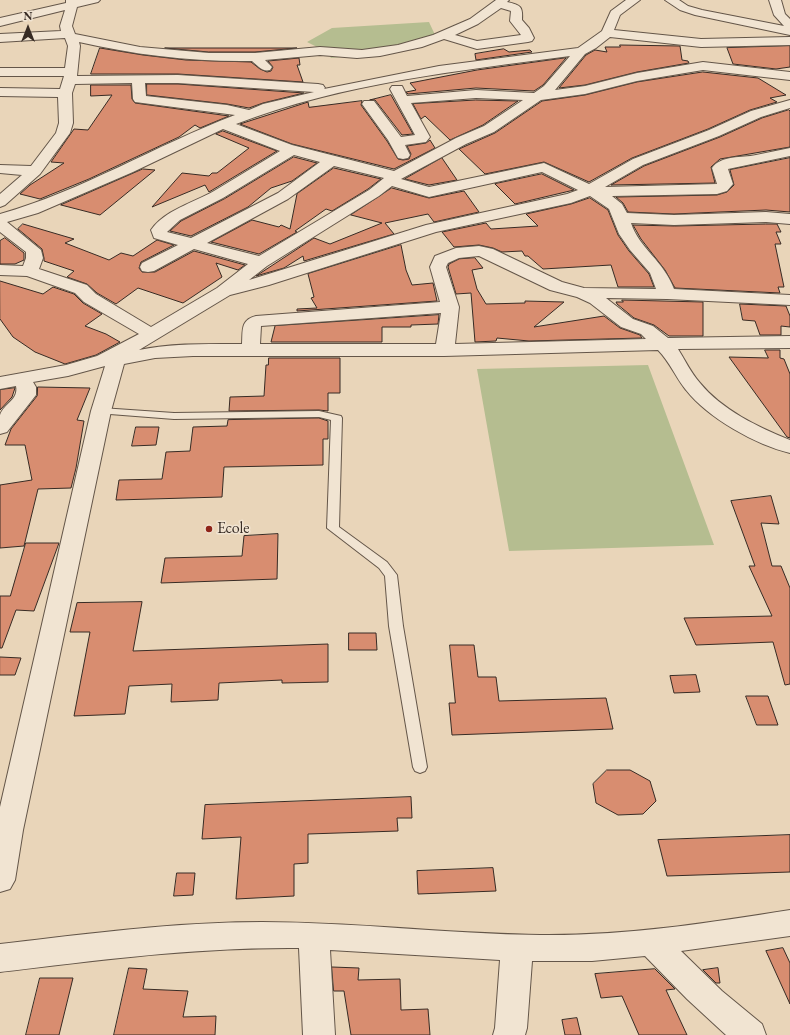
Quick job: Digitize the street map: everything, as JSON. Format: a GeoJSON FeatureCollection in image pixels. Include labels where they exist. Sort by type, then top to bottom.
{"type":"FeatureCollection","features":[{"type":"Feature","properties":{"kind":"street"},"geometry":{"type":"LineString","coordinates":[[0,22],[72,2],[94,0]]}},
{"type":"Feature","properties":{"kind":"street"},"geometry":{"type":"LineString","coordinates":[[0,880],[4,829],[101,411],[117,357],[151,334],[223,292],[261,262],[374,193],[393,179],[461,141],[489,130],[549,89],[581,51],[592,45],[607,32],[615,13],[634,0]]}},
{"type":"Feature","properties":{"kind":"street"},"geometry":{"type":"LineString","coordinates":[[671,0],[684,8],[699,13],[790,31]]}},
{"type":"Feature","properties":{"kind":"street"},"geometry":{"type":"LineString","coordinates":[[775,0],[780,15],[790,26]]}},
{"type":"Feature","properties":{"kind":"street"},"geometry":{"type":"LineString","coordinates":[[0,202],[35,171],[63,133],[66,118],[68,82],[74,46],[66,26],[72,2]]}},
{"type":"Feature","properties":{"kind":"street"},"geometry":{"type":"LineString","coordinates":[[0,38],[70,35],[107,44],[217,58],[256,57],[322,51],[351,54],[374,53],[395,50],[445,36],[501,2],[517,10],[516,22],[523,28],[528,38],[541,55]]}},
{"type":"Feature","properties":{"kind":"street"},"geometry":{"type":"LineString","coordinates":[[607,32],[700,43],[790,41]]}},
{"type":"Feature","properties":{"kind":"street"},"geometry":{"type":"LineString","coordinates":[[445,36],[477,44],[528,38]]}},
{"type":"Feature","properties":{"kind":"street"},"geometry":{"type":"LineString","coordinates":[[700,43],[698,56],[703,66]]}},
{"type":"Feature","properties":{"kind":"street"},"geometry":{"type":"LineString","coordinates":[[0,219],[32,210],[128,169],[192,137],[268,107],[346,88],[439,70],[541,55],[581,51]]}},
{"type":"Feature","properties":{"kind":"street"},"geometry":{"type":"LineString","coordinates":[[256,57],[265,66],[272,85]]}},
{"type":"Feature","properties":{"kind":"street"},"geometry":{"type":"LineString","coordinates":[[403,100],[476,94],[537,97],[585,90],[637,77],[703,66],[790,76]]}},
{"type":"Feature","properties":{"kind":"street"},"geometry":{"type":"LineString","coordinates":[[0,72],[68,82]]}},
{"type":"Feature","properties":{"kind":"street"},"geometry":{"type":"LineString","coordinates":[[138,79],[140,99],[220,108],[250,114]]}},
{"type":"Feature","properties":{"kind":"street"},"geometry":{"type":"LineString","coordinates":[[0,92],[68,82],[138,79],[346,88]]}},
{"type":"Feature","properties":{"kind":"street"},"geometry":{"type":"LineString","coordinates":[[392,80],[424,137],[421,139],[397,142]]}},
{"type":"Feature","properties":{"kind":"street"},"geometry":{"type":"LineString","coordinates":[[369,104],[397,142],[410,169]]}},
{"type":"Feature","properties":{"kind":"street"},"geometry":{"type":"LineString","coordinates":[[593,191],[624,169],[638,162],[688,144],[756,114],[782,110]]}},
{"type":"Feature","properties":{"kind":"street"},"geometry":{"type":"LineString","coordinates":[[224,124],[250,137],[393,179],[429,192],[544,167],[593,191],[616,207],[629,238],[635,247],[657,271],[667,294]]}},
{"type":"Feature","properties":{"kind":"street"},"geometry":{"type":"LineString","coordinates":[[261,262],[192,244],[160,234],[158,230],[174,218],[218,195],[292,150]]}},
{"type":"Feature","properties":{"kind":"street"},"geometry":{"type":"LineString","coordinates":[[223,292],[263,281],[394,239],[500,212],[571,198],[593,191],[722,188],[725,184],[719,168],[723,165],[790,152]]}},
{"type":"Feature","properties":{"kind":"street"},"geometry":{"type":"LineString","coordinates":[[148,267],[282,196],[332,161]]}},
{"type":"Feature","properties":{"kind":"street"},"geometry":{"type":"LineString","coordinates":[[0,169],[35,171]]}},
{"type":"Feature","properties":{"kind":"street"},"geometry":{"type":"LineString","coordinates":[[621,218],[674,220],[766,217],[790,219]]}},
{"type":"Feature","properties":{"kind":"street"},"geometry":{"type":"LineString","coordinates":[[0,224],[35,253],[29,271]]}},
{"type":"Feature","properties":{"kind":"street"},"geometry":{"type":"LineString","coordinates":[[444,350],[447,340],[450,307],[438,267],[439,264],[447,256],[470,252],[487,253],[556,286],[583,293],[600,301],[632,326],[647,330],[671,353],[694,388],[710,403],[763,437],[790,447]]}},
{"type":"Feature","properties":{"kind":"street"},"geometry":{"type":"LineString","coordinates":[[0,270],[29,271],[81,289],[90,298],[151,334]]}},
{"type":"Feature","properties":{"kind":"street"},"geometry":{"type":"LineString","coordinates":[[583,293],[667,294],[790,300]]}},
{"type":"Feature","properties":{"kind":"street"},"geometry":{"type":"LineString","coordinates":[[251,350],[252,325],[256,321],[450,307]]}},
{"type":"Feature","properties":{"kind":"street"},"geometry":{"type":"LineString","coordinates":[[13,381],[117,357],[155,352],[192,350],[444,350],[790,342]]}},
{"type":"Feature","properties":{"kind":"street"},"geometry":{"type":"LineString","coordinates":[[0,371],[13,381],[26,387],[26,395],[0,428]]}},
{"type":"Feature","properties":{"kind":"street"},"geometry":{"type":"LineString","coordinates":[[0,958],[153,940],[215,936],[314,935],[517,947],[581,948],[651,941],[790,923]]}},
{"type":"Feature","properties":{"kind":"street"},"geometry":{"type":"LineString","coordinates":[[314,935],[318,1035]]}},
{"type":"Feature","properties":{"kind":"street"},"geometry":{"type":"LineString","coordinates":[[651,941],[705,996],[750,1035]]}},
{"type":"Feature","properties":{"kind":"street"},"geometry":{"type":"LineString","coordinates":[[509,1035],[511,1028],[517,947]]}},
{"type":"Feature","properties":{"kind":"lane"},"geometry":{"type":"LineString","coordinates":[[101,411],[174,416],[319,414],[337,418],[333,528],[383,565],[391,575],[396,626],[420,767]]}},
{"type":"Feature","properties":{"kind":"green space"},"geometry":{"type":"Polygon","coordinates":[[[429,22],[436,37],[384,53],[331,58],[327,52],[307,42],[332,28],[429,22]]]}},
{"type":"Feature","properties":{"kind":"green space"},"geometry":{"type":"Polygon","coordinates":[[[648,365],[714,545],[509,551],[477,369],[648,365]]]}},
{"type":"Feature","properties":{"kind":"building"},"geometry":{"type":"Polygon","coordinates":[[[620,45],[680,46],[682,60],[688,61],[689,63],[637,72],[585,85],[559,88],[586,55],[595,50],[607,52],[605,47],[620,47],[620,45]]]}},
{"type":"Feature","properties":{"kind":"building"},"geometry":{"type":"Polygon","coordinates":[[[790,46],[790,67],[776,69],[733,64],[727,48],[790,46]]]}},
{"type":"Feature","properties":{"kind":"building"},"geometry":{"type":"Polygon","coordinates":[[[100,48],[186,60],[251,62],[267,72],[271,71],[273,67],[268,61],[299,58],[300,65],[297,65],[303,82],[178,74],[91,74],[100,48]]]}},
{"type":"Feature","properties":{"kind":"building"},"geometry":{"type":"Polygon","coordinates":[[[165,48],[297,48],[255,52],[209,52],[165,48]]]}},
{"type":"Feature","properties":{"kind":"building"},"geometry":{"type":"Polygon","coordinates":[[[504,49],[509,52],[530,50],[532,52],[476,60],[475,54],[504,49]]]}},
{"type":"Feature","properties":{"kind":"building"},"geometry":{"type":"Polygon","coordinates":[[[566,58],[543,85],[534,91],[476,88],[408,94],[406,92],[416,90],[410,83],[477,70],[566,58]]]}},
{"type":"Feature","properties":{"kind":"building"},"geometry":{"type":"Polygon","coordinates":[[[703,72],[758,78],[786,95],[770,98],[777,102],[750,110],[708,129],[632,158],[589,182],[544,162],[485,174],[459,149],[495,133],[542,101],[585,95],[637,82],[703,72]]]}},
{"type":"Feature","properties":{"kind":"building"},"geometry":{"type":"Polygon","coordinates":[[[147,84],[178,84],[304,93],[249,108],[147,95],[147,84]]]}},
{"type":"Feature","properties":{"kind":"building"},"geometry":{"type":"Polygon","coordinates":[[[91,85],[131,85],[132,99],[135,103],[229,116],[200,128],[195,125],[179,137],[89,179],[40,199],[20,194],[30,185],[64,163],[51,162],[74,129],[88,130],[112,95],[91,96],[91,85]]]}},
{"type":"Feature","properties":{"kind":"building"},"geometry":{"type":"Polygon","coordinates":[[[391,95],[413,134],[402,135],[375,100],[370,100],[391,95]]]}},
{"type":"Feature","properties":{"kind":"building"},"geometry":{"type":"Polygon","coordinates":[[[476,100],[518,101],[483,125],[450,140],[425,116],[421,119],[413,104],[476,100]]]}},
{"type":"Feature","properties":{"kind":"building"},"geometry":{"type":"Polygon","coordinates":[[[362,101],[361,105],[398,159],[409,159],[411,154],[407,146],[426,143],[430,140],[435,148],[394,169],[292,144],[240,124],[308,102],[309,107],[362,101]]]}},
{"type":"Feature","properties":{"kind":"building"},"geometry":{"type":"Polygon","coordinates":[[[789,110],[790,147],[720,159],[711,167],[715,183],[611,185],[644,166],[720,137],[762,118],[789,110]]]}},
{"type":"Feature","properties":{"kind":"building"},"geometry":{"type":"Polygon","coordinates":[[[223,131],[277,151],[209,192],[205,185],[152,207],[182,173],[209,176],[212,173],[217,173],[249,148],[216,134],[223,131]]]}},
{"type":"Feature","properties":{"kind":"building"},"geometry":{"type":"Polygon","coordinates":[[[294,157],[317,163],[292,181],[271,188],[248,207],[191,236],[170,231],[181,221],[224,199],[294,157]]]}},
{"type":"Feature","properties":{"kind":"building"},"geometry":{"type":"Polygon","coordinates":[[[442,158],[457,180],[429,185],[405,179],[442,158]]]}},
{"type":"Feature","properties":{"kind":"building"},"geometry":{"type":"Polygon","coordinates":[[[790,158],[790,212],[766,210],[674,214],[628,212],[623,203],[616,197],[717,195],[727,192],[734,185],[730,170],[790,158]]]}},
{"type":"Feature","properties":{"kind":"building"},"geometry":{"type":"Polygon","coordinates":[[[334,168],[381,179],[368,189],[332,211],[326,209],[295,231],[297,232],[259,254],[211,242],[252,220],[279,227],[281,225],[290,229],[297,194],[334,168]]]}},
{"type":"Feature","properties":{"kind":"building"},"geometry":{"type":"Polygon","coordinates":[[[143,169],[155,170],[100,215],[61,205],[143,169]]]}},
{"type":"Feature","properties":{"kind":"building"},"geometry":{"type":"Polygon","coordinates":[[[542,174],[574,190],[515,204],[495,184],[542,174]]]}},
{"type":"Feature","properties":{"kind":"building"},"geometry":{"type":"Polygon","coordinates":[[[392,188],[429,198],[464,191],[479,212],[434,222],[428,214],[385,223],[394,234],[304,261],[303,256],[284,268],[256,276],[314,238],[330,244],[382,223],[351,215],[392,188]]]}},
{"type":"Feature","properties":{"kind":"building"},"geometry":{"type":"Polygon","coordinates":[[[590,198],[608,210],[618,235],[629,251],[649,274],[654,287],[618,287],[611,265],[543,269],[528,256],[525,256],[522,251],[502,252],[493,248],[479,245],[454,247],[442,232],[486,223],[491,229],[538,226],[526,214],[571,204],[590,198]]]}},
{"type":"Feature","properties":{"kind":"building"},"geometry":{"type":"Polygon","coordinates":[[[23,224],[74,239],[65,243],[109,260],[121,253],[133,256],[157,240],[174,245],[141,262],[139,268],[142,272],[155,272],[194,251],[245,265],[238,270],[216,263],[222,277],[183,303],[138,288],[116,304],[97,293],[87,284],[67,277],[74,271],[44,261],[42,249],[18,229],[23,224]]]}},
{"type":"Feature","properties":{"kind":"building"},"geometry":{"type":"Polygon","coordinates":[[[777,224],[781,232],[776,232],[781,244],[775,244],[784,287],[778,287],[780,293],[675,288],[665,270],[641,239],[633,225],[674,226],[777,224]]]}},
{"type":"Feature","properties":{"kind":"building"},"geometry":{"type":"Polygon","coordinates":[[[5,238],[24,253],[24,260],[15,264],[0,264],[0,241],[5,238]]]}},
{"type":"Feature","properties":{"kind":"building"},"geometry":{"type":"Polygon","coordinates":[[[401,245],[406,270],[412,285],[433,283],[437,301],[297,311],[297,309],[317,308],[311,298],[314,297],[308,274],[401,245]]]}},
{"type":"Feature","properties":{"kind":"building"},"geometry":{"type":"Polygon","coordinates":[[[475,258],[483,268],[472,270],[477,289],[486,304],[525,303],[525,301],[564,302],[534,327],[604,316],[620,328],[640,335],[642,338],[529,341],[497,338],[496,341],[475,342],[471,293],[456,294],[448,267],[449,264],[459,259],[475,258]]]}},
{"type":"Feature","properties":{"kind":"building"},"geometry":{"type":"Polygon","coordinates":[[[0,281],[43,294],[53,287],[74,294],[83,303],[102,314],[85,326],[106,334],[120,342],[96,355],[65,364],[35,352],[13,337],[0,319],[0,281]]]}},
{"type":"Feature","properties":{"kind":"building"},"geometry":{"type":"Polygon","coordinates":[[[622,300],[703,302],[703,336],[669,336],[654,325],[634,318],[617,304],[616,302],[623,302],[622,300]]]}},
{"type":"Feature","properties":{"kind":"building"},"geometry":{"type":"Polygon","coordinates":[[[740,304],[786,306],[790,316],[790,327],[781,326],[781,335],[760,335],[755,321],[743,320],[740,304]]]}},
{"type":"Feature","properties":{"kind":"building"},"geometry":{"type":"Polygon","coordinates":[[[439,315],[438,324],[411,325],[411,327],[382,327],[382,342],[271,342],[275,326],[439,315]]]}},
{"type":"Feature","properties":{"kind":"building"},"geometry":{"type":"Polygon","coordinates":[[[765,350],[780,350],[780,358],[784,359],[790,374],[790,438],[787,437],[729,357],[768,358],[765,350]]]}},
{"type":"Feature","properties":{"kind":"building"},"geometry":{"type":"Polygon","coordinates":[[[269,358],[340,358],[340,393],[328,393],[328,411],[229,411],[230,397],[264,396],[266,365],[268,365],[269,358]]]}},
{"type":"Feature","properties":{"kind":"building"},"geometry":{"type":"Polygon","coordinates":[[[38,387],[90,388],[77,420],[84,421],[76,468],[71,488],[38,489],[24,546],[0,548],[0,485],[32,480],[25,445],[5,445],[11,429],[37,396],[38,387]]]}},
{"type":"Feature","properties":{"kind":"building"},"geometry":{"type":"Polygon","coordinates":[[[15,388],[12,397],[0,410],[0,390],[15,388]]]}},
{"type":"Feature","properties":{"kind":"building"},"geometry":{"type":"Polygon","coordinates":[[[319,418],[328,421],[328,439],[323,439],[323,465],[224,467],[222,497],[116,500],[119,480],[162,479],[166,452],[190,451],[193,427],[227,426],[228,420],[319,418]]]}},
{"type":"Feature","properties":{"kind":"building"},"geometry":{"type":"Polygon","coordinates":[[[136,427],[159,427],[156,445],[132,446],[136,427]]]}},
{"type":"Feature","properties":{"kind":"building"},"geometry":{"type":"Polygon","coordinates":[[[771,496],[779,524],[761,523],[772,566],[781,566],[790,588],[790,684],[785,685],[773,642],[696,645],[684,618],[772,616],[749,566],[755,566],[731,501],[771,496]]]}},
{"type":"Feature","properties":{"kind":"building"},"geometry":{"type":"Polygon","coordinates":[[[278,534],[277,579],[161,583],[165,558],[242,556],[244,536],[278,534]]]}},
{"type":"Feature","properties":{"kind":"building"},"geometry":{"type":"Polygon","coordinates":[[[26,543],[59,543],[34,611],[16,610],[2,648],[0,648],[0,596],[10,596],[26,543]]]}},
{"type":"Feature","properties":{"kind":"building"},"geometry":{"type":"Polygon","coordinates":[[[142,602],[133,651],[328,644],[328,682],[282,683],[282,680],[219,683],[218,700],[171,702],[172,684],[129,686],[125,714],[74,716],[90,632],[70,632],[77,603],[142,602]]]}},
{"type":"Feature","properties":{"kind":"building"},"geometry":{"type":"Polygon","coordinates":[[[349,633],[376,633],[377,650],[349,650],[349,633]]]}},
{"type":"Feature","properties":{"kind":"building"},"geometry":{"type":"Polygon","coordinates":[[[450,645],[474,645],[478,677],[496,677],[499,701],[606,698],[613,729],[452,735],[449,703],[455,703],[450,645]]]}},
{"type":"Feature","properties":{"kind":"building"},"geometry":{"type":"Polygon","coordinates":[[[0,657],[21,658],[15,675],[0,675],[0,657]]]}},
{"type":"Feature","properties":{"kind":"building"},"geometry":{"type":"Polygon","coordinates":[[[696,675],[700,692],[674,693],[670,676],[696,675]]]}},
{"type":"Feature","properties":{"kind":"building"},"geometry":{"type":"Polygon","coordinates":[[[746,696],[768,696],[778,725],[757,725],[746,696]]]}},
{"type":"Feature","properties":{"kind":"building"},"geometry":{"type":"Polygon","coordinates":[[[607,770],[630,770],[650,781],[656,801],[643,814],[618,815],[596,803],[593,784],[607,770]]]}},
{"type":"Feature","properties":{"kind":"building"},"geometry":{"type":"Polygon","coordinates":[[[411,797],[412,818],[397,818],[398,831],[308,834],[308,863],[294,864],[294,896],[236,899],[241,837],[202,839],[205,805],[411,797]]]}},
{"type":"Feature","properties":{"kind":"building"},"geometry":{"type":"Polygon","coordinates":[[[790,835],[790,872],[667,876],[658,840],[790,835]]]}},
{"type":"Feature","properties":{"kind":"building"},"geometry":{"type":"Polygon","coordinates":[[[493,868],[496,891],[418,894],[417,871],[493,868]]]}},
{"type":"Feature","properties":{"kind":"building"},"geometry":{"type":"Polygon","coordinates":[[[177,873],[195,873],[193,895],[174,896],[177,873]]]}},
{"type":"Feature","properties":{"kind":"building"},"geometry":{"type":"Polygon","coordinates":[[[783,948],[790,963],[790,1004],[766,951],[783,948]]]}},
{"type":"Feature","properties":{"kind":"building"},"geometry":{"type":"Polygon","coordinates":[[[332,967],[359,968],[358,980],[400,979],[401,1010],[428,1009],[430,1035],[351,1035],[344,991],[334,991],[332,967]]]}},
{"type":"Feature","properties":{"kind":"building"},"geometry":{"type":"Polygon","coordinates":[[[129,968],[147,969],[143,989],[188,991],[183,1017],[216,1016],[215,1035],[114,1035],[129,968]]]}},
{"type":"Feature","properties":{"kind":"building"},"geometry":{"type":"Polygon","coordinates":[[[718,968],[720,983],[716,983],[703,970],[718,968]]]}},
{"type":"Feature","properties":{"kind":"building"},"geometry":{"type":"Polygon","coordinates":[[[655,969],[675,989],[666,990],[687,1035],[639,1035],[622,996],[601,998],[595,974],[655,969]]]}},
{"type":"Feature","properties":{"kind":"building"},"geometry":{"type":"Polygon","coordinates":[[[40,978],[73,978],[59,1035],[26,1035],[40,978]]]}},
{"type":"Feature","properties":{"kind":"building"},"geometry":{"type":"Polygon","coordinates":[[[577,1018],[581,1035],[565,1035],[562,1020],[577,1018]]]}},
{"type":"Feature","properties":{"kind":"place","name":"Ecole"},"geometry":{"type":"Point","coordinates":[209,529]}}]}
